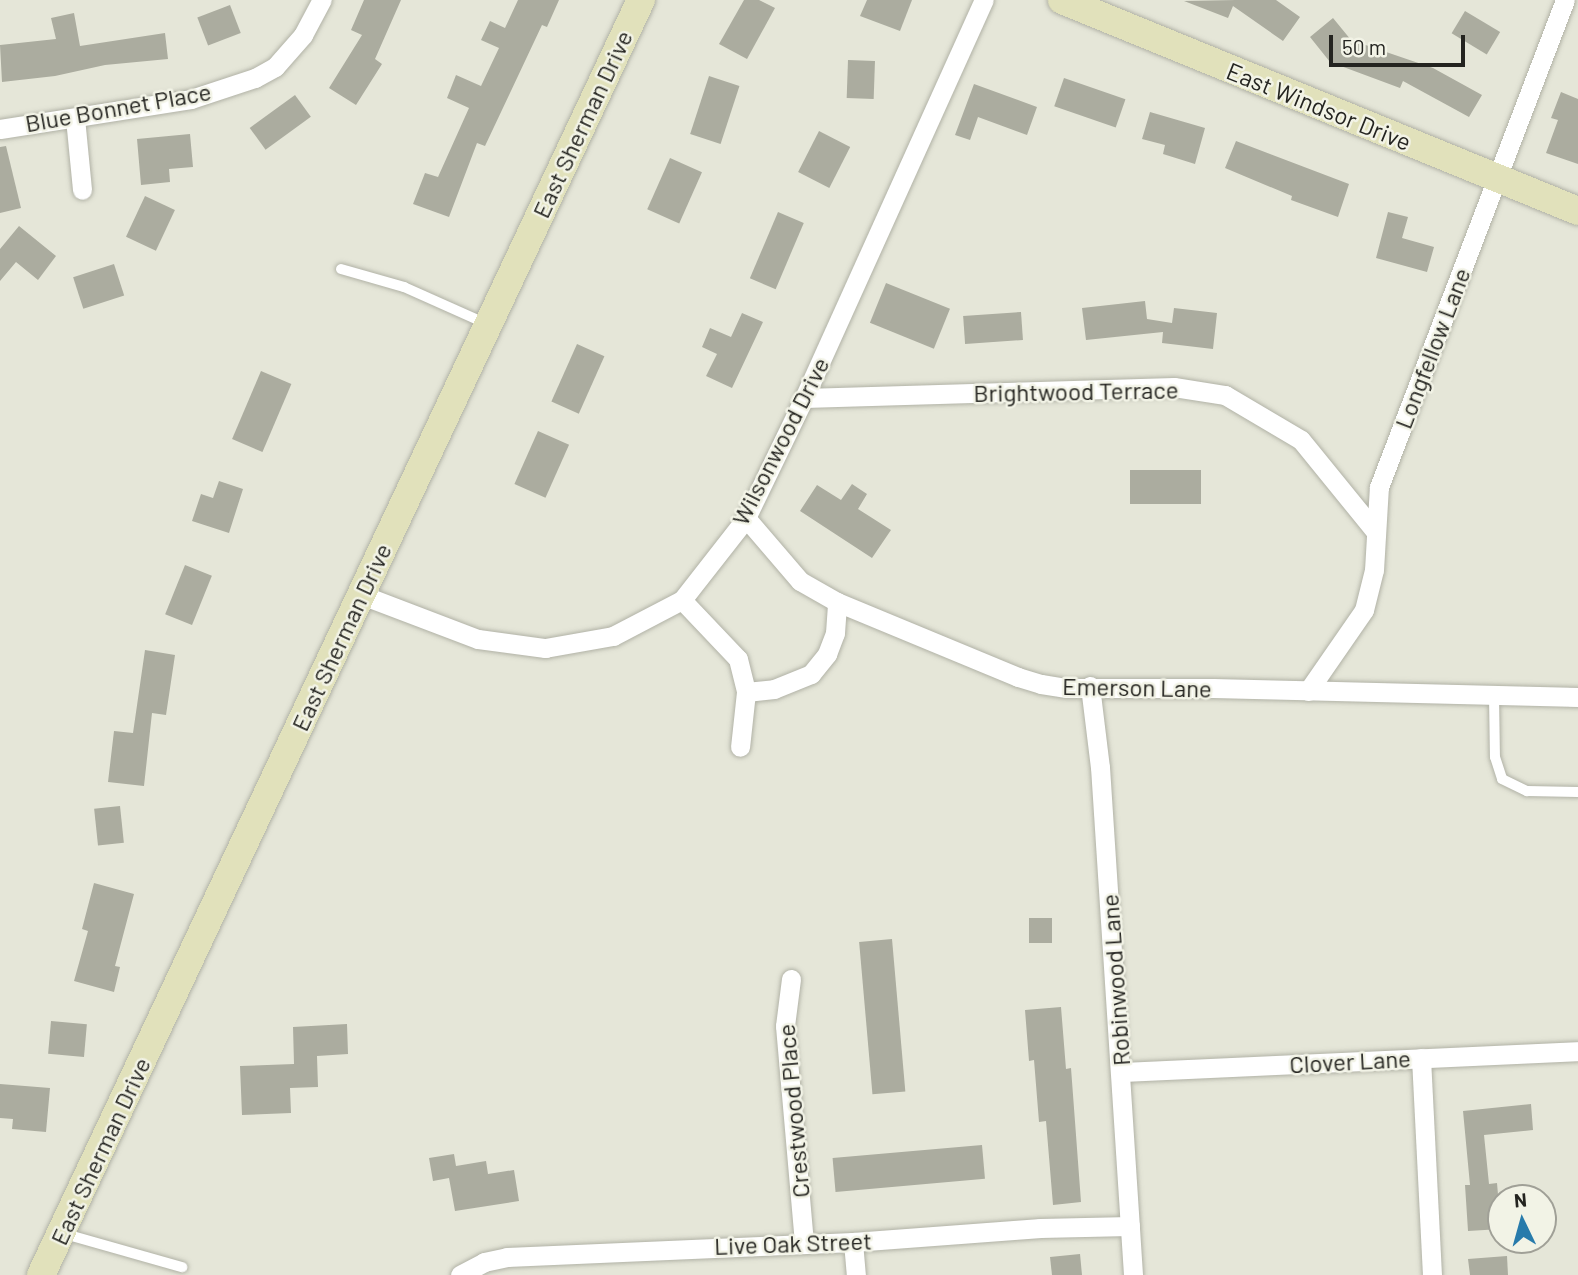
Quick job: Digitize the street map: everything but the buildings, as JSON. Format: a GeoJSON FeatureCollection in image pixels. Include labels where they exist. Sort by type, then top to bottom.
{"type":"FeatureCollection","features":[{"type":"Feature","properties":{"kind":"main road","name":"East Sherman Drive"},"geometry":{"type":"LineString","coordinates":[[41,1275],[641,0]]}},
{"type":"Feature","properties":{"kind":"main road","name":"East Windsor Drive"},"geometry":{"type":"LineString","coordinates":[[1062,0],[1578,211]]}},
{"type":"Feature","properties":{"kind":"street","name":"Blue Bonnet Place"},"geometry":{"type":"LineString","coordinates":[[0,129],[191,99],[255,78],[275,67],[296,43],[322,0]]}},
{"type":"Feature","properties":{"kind":"street","name":"Wilsonwood Drive"},"geometry":{"type":"LineString","coordinates":[[362,595],[478,639],[545,649],[613,636],[681,600],[746,519],[804,398],[984,0]]}},
{"type":"Feature","properties":{"kind":"street","name":"Longfellow Lane"},"geometry":{"type":"LineString","coordinates":[[1308,691],[1364,610],[1374,570],[1379,487],[1565,0]]}},
{"type":"Feature","properties":{"kind":"street"},"geometry":{"type":"LineString","coordinates":[[75,118],[82,190]]}},
{"type":"Feature","properties":{"kind":"street","name":"Brightwood Terrace"},"geometry":{"type":"LineString","coordinates":[[804,398],[1174,387],[1225,395],[1301,440],[1375,531]]}},
{"type":"Feature","properties":{"kind":"street","name":"Emerson Lane"},"geometry":{"type":"LineString","coordinates":[[746,519],[800,581],[837,602],[1018,677],[1067,688],[1090,686],[1578,697]]}},
{"type":"Feature","properties":{"kind":"street"},"geometry":{"type":"LineString","coordinates":[[681,600],[738,659],[746,692],[740,747]]}},
{"type":"Feature","properties":{"kind":"street"},"geometry":{"type":"LineString","coordinates":[[746,692],[774,689],[811,674],[827,654],[835,633],[837,602]]}},
{"type":"Feature","properties":{"kind":"street","name":"Robinwood Lane"},"geometry":{"type":"LineString","coordinates":[[1090,686],[1100,767],[1133,1275]]}},
{"type":"Feature","properties":{"kind":"street","name":"Crestwood Place"},"geometry":{"type":"LineString","coordinates":[[791,979],[785,1026],[804,1243]]}},
{"type":"Feature","properties":{"kind":"street","name":"Clover Lane"},"geometry":{"type":"LineString","coordinates":[[1121,1072],[1578,1051]]}},
{"type":"Feature","properties":{"kind":"street"},"geometry":{"type":"LineString","coordinates":[[1421,1058],[1432,1275]]}},
{"type":"Feature","properties":{"kind":"street","name":"Live Oak Street"},"geometry":{"type":"LineString","coordinates":[[460,1275],[484,1262],[507,1257],[853,1242],[1040,1228],[1130,1226]]}},
{"type":"Feature","properties":{"kind":"street"},"geometry":{"type":"LineString","coordinates":[[853,1242],[856,1275]]}},
{"type":"Feature","properties":{"kind":"lane"},"geometry":{"type":"LineString","coordinates":[[341,268],[404,287],[489,324]]}},
{"type":"Feature","properties":{"kind":"lane"},"geometry":{"type":"LineString","coordinates":[[1494,696],[1495,757],[1502,779],[1527,791],[1578,792]]}},
{"type":"Feature","properties":{"kind":"lane"},"geometry":{"type":"LineString","coordinates":[[61,1233],[182,1267]]}}]}
